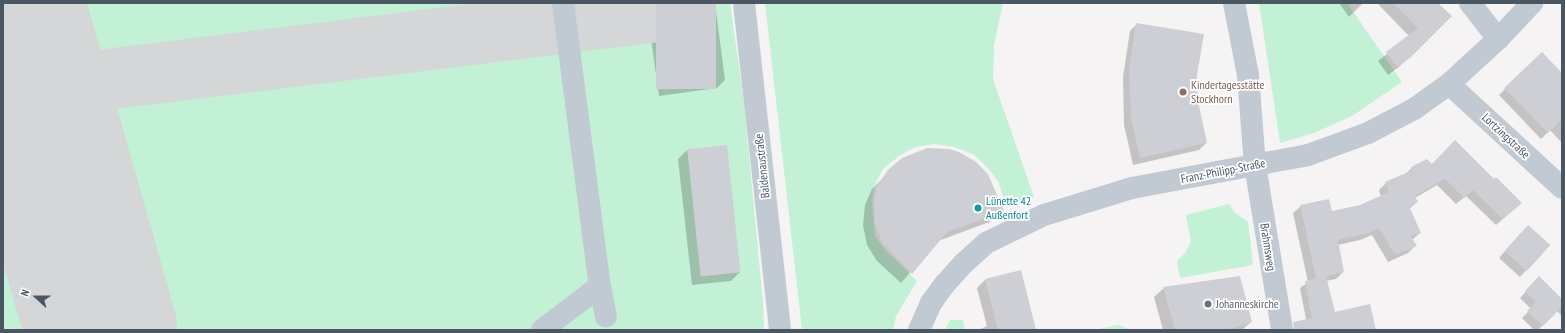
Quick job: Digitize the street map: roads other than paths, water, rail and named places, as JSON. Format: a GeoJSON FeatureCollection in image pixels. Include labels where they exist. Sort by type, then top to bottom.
{"type":"FeatureCollection","features":[{"type":"Feature","properties":{"kind":"street"},"geometry":{"type":"LineString","coordinates":[[563,3],[600,286],[606,316]]}},
{"type":"Feature","properties":{"kind":"street","name":"Baldenaustraße"},"geometry":{"type":"LineString","coordinates":[[744,3],[780,330]]}},
{"type":"Feature","properties":{"kind":"street","name":"Brahmsweg"},"geometry":{"type":"LineString","coordinates":[[1234,3],[1248,75],[1255,164],[1282,330]]}},
{"type":"Feature","properties":{"kind":"street"},"geometry":{"type":"LineString","coordinates":[[1470,3],[1498,39]]}},
{"type":"Feature","properties":{"kind":"street","name":"Franz-Philipp-Straße"},"geometry":{"type":"LineString","coordinates":[[919,330],[931,303],[945,284],[964,263],[986,243],[1044,215],[1132,188],[1308,155],[1368,133],[1414,109],[1450,84],[1498,39],[1532,3]]}},
{"type":"Feature","properties":{"kind":"street","name":"Lortzingstraße"},"geometry":{"type":"LineString","coordinates":[[1450,84],[1562,188]]}},
{"type":"Feature","properties":{"kind":"street"},"geometry":{"type":"LineString","coordinates":[[542,330],[600,286]]}},
{"type":"Feature","properties":{"kind":"place","name":"Kindertagesstätte Stockhorn"},"geometry":{"type":"Point","coordinates":[1183,92]}},
{"type":"Feature","properties":{"kind":"place","name":"Lünette 42 Außenfort"},"geometry":{"type":"Point","coordinates":[978,208]}},
{"type":"Feature","properties":{"kind":"place","name":"Johanneskirche"},"geometry":{"type":"Point","coordinates":[1208,304]}}]}
